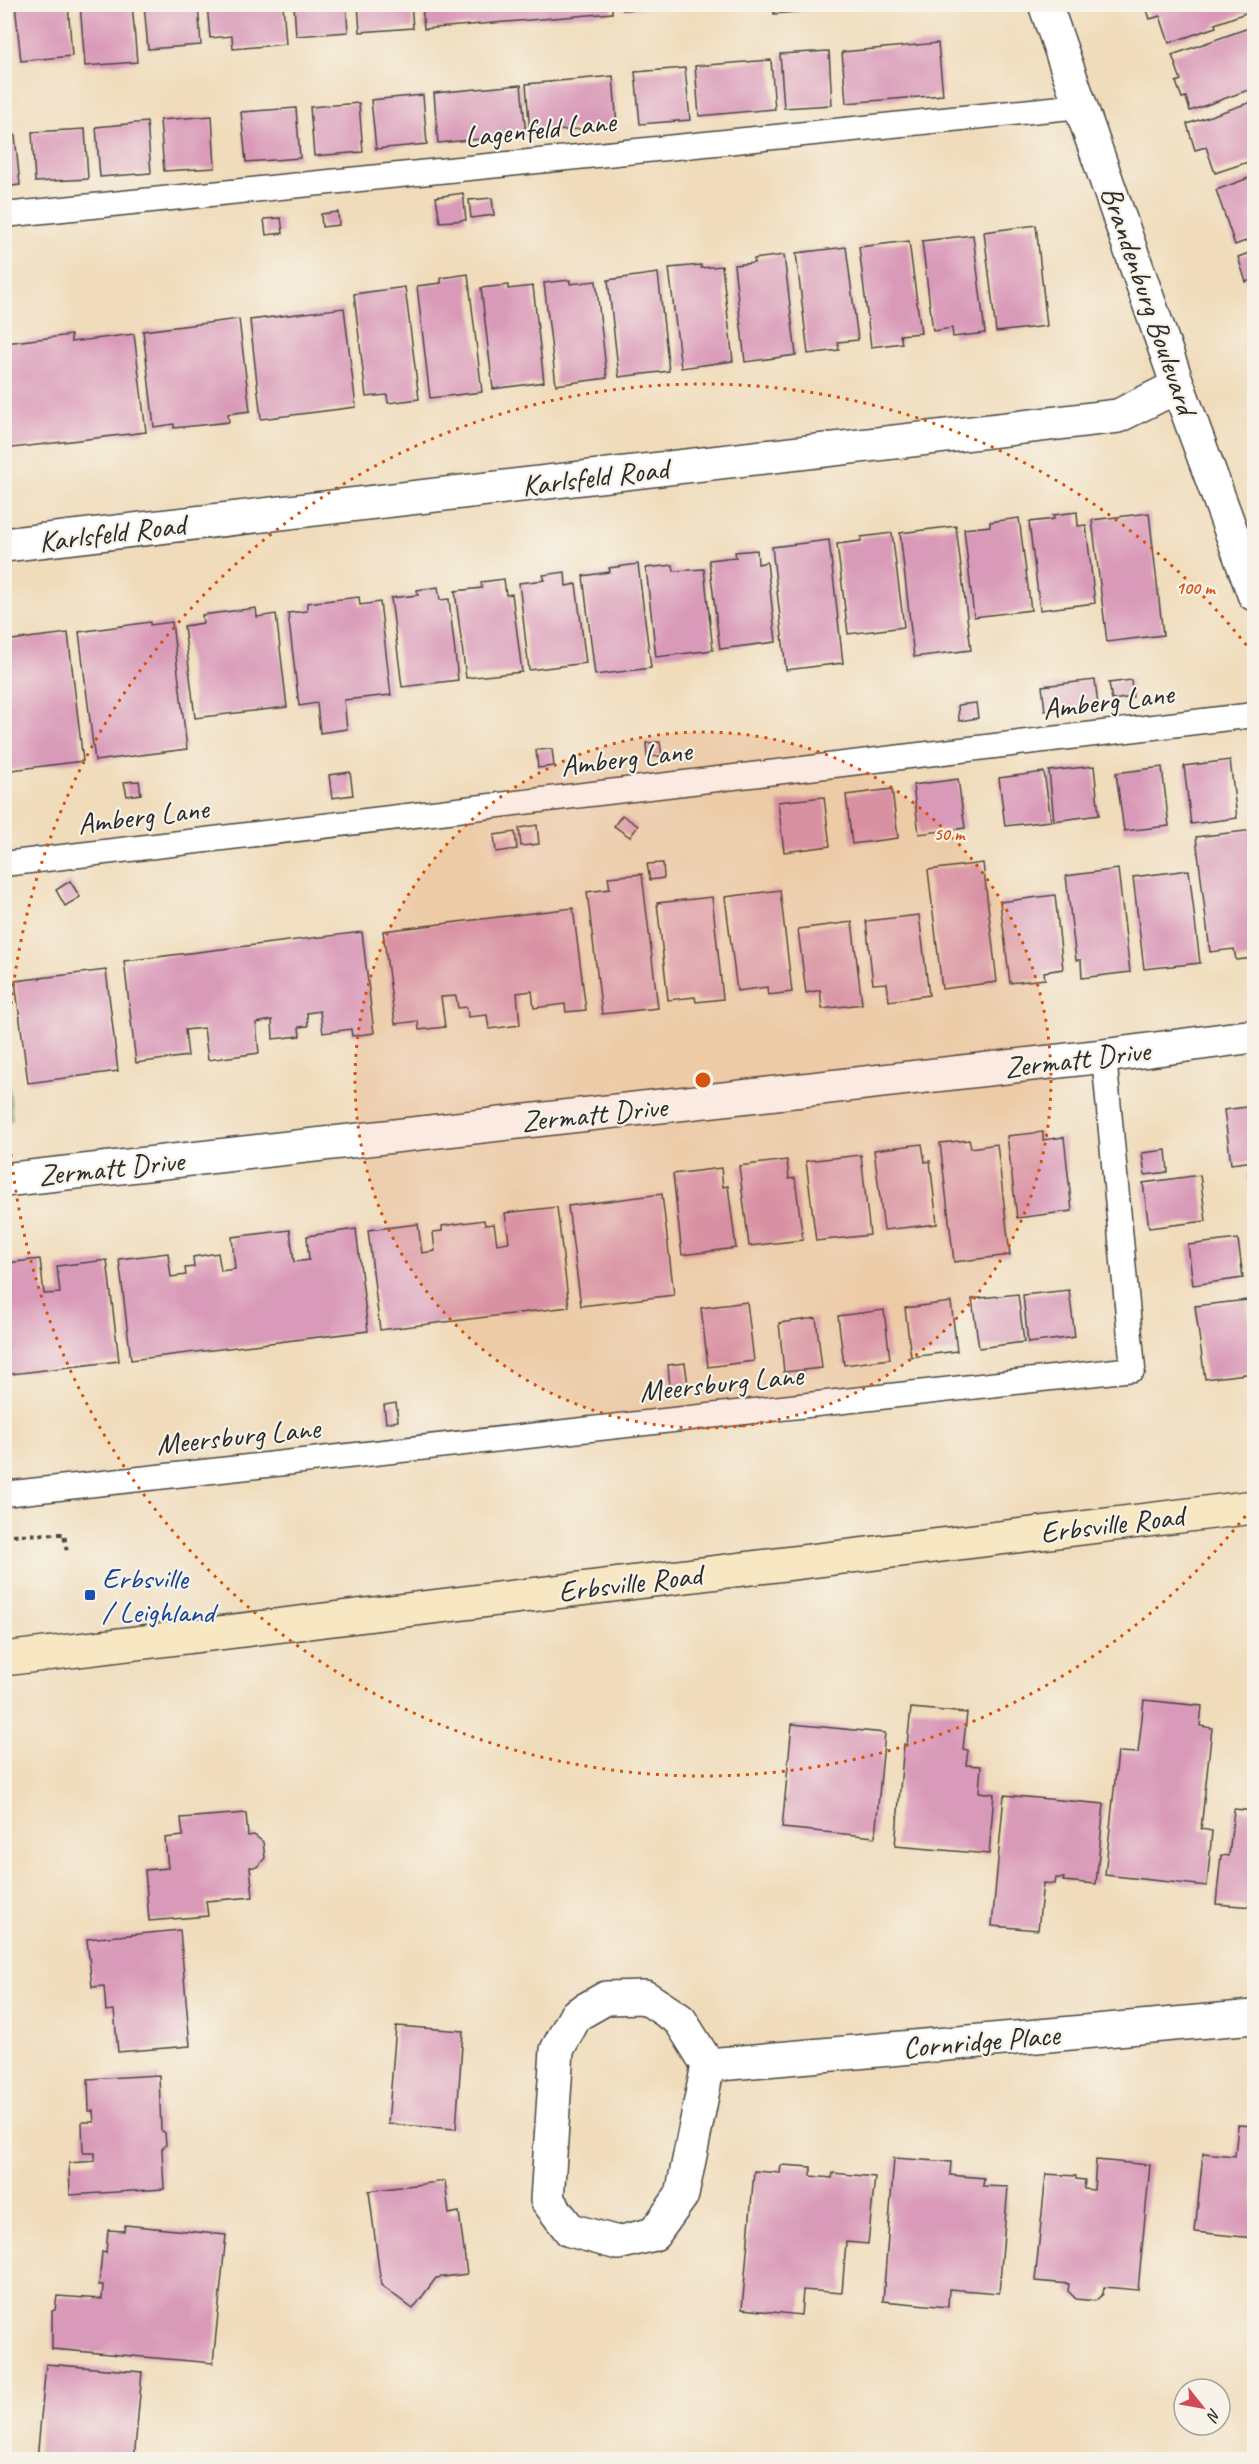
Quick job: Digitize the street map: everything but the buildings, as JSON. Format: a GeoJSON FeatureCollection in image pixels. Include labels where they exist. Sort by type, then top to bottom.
{"type":"FeatureCollection","features":[{"type":"Feature","properties":{"kind":"main road","name":"Erbsville Road"},"geometry":{"type":"LineString","coordinates":[[4,1659],[1254,1507]]}},
{"type":"Feature","properties":{"kind":"street","name":"Brandenburg Boulevard"},"geometry":{"type":"LineString","coordinates":[[1045,4],[1178,386],[1254,594]]}},
{"type":"Feature","properties":{"kind":"street","name":"Karlsfeld Road"},"geometry":{"type":"LineString","coordinates":[[4,545],[1118,416],[1178,386]]}},
{"type":"Feature","properties":{"kind":"street","name":"Zermatt Drive"},"geometry":{"type":"LineString","coordinates":[[4,1180],[1104,1056],[1254,1036]]}},
{"type":"Feature","properties":{"kind":"street"},"geometry":{"type":"LineString","coordinates":[[645,1996],[680,2020],[708,2065],[682,2195],[654,2234],[618,2243],[570,2230],[547,2200],[557,2050],[576,2015],[606,1998],[645,1996]]}},
{"type":"Feature","properties":{"kind":"street","name":"Cornridge Place"},"geometry":{"type":"LineString","coordinates":[[708,2065],[1254,2017]]}},
{"type":"Feature","properties":{"kind":"lane","name":"Lagenfeld Lane"},"geometry":{"type":"LineString","coordinates":[[4,215],[1081,106]]}},
{"type":"Feature","properties":{"kind":"lane","name":"Amberg Lane"},"geometry":{"type":"LineString","coordinates":[[4,864],[1254,715]]}},
{"type":"Feature","properties":{"kind":"lane","name":"Meersburg Lane"},"geometry":{"type":"LineString","coordinates":[[4,1494],[1133,1369],[1104,1056]]}},
{"type":"Feature","properties":{"kind":"path"},"geometry":{"type":"LineString","coordinates":[[4,1535],[64,1534],[67,1553]]}},
{"type":"Feature","properties":{"kind":"green space"},"geometry":{"type":"Polygon","coordinates":[[[5,1049],[12,1120],[4,1121],[5,1049]]]}},
{"type":"Feature","properties":{"kind":"place","name":"Erbsville / Leighland"},"geometry":{"type":"Point","coordinates":[90,1595]}}]}
